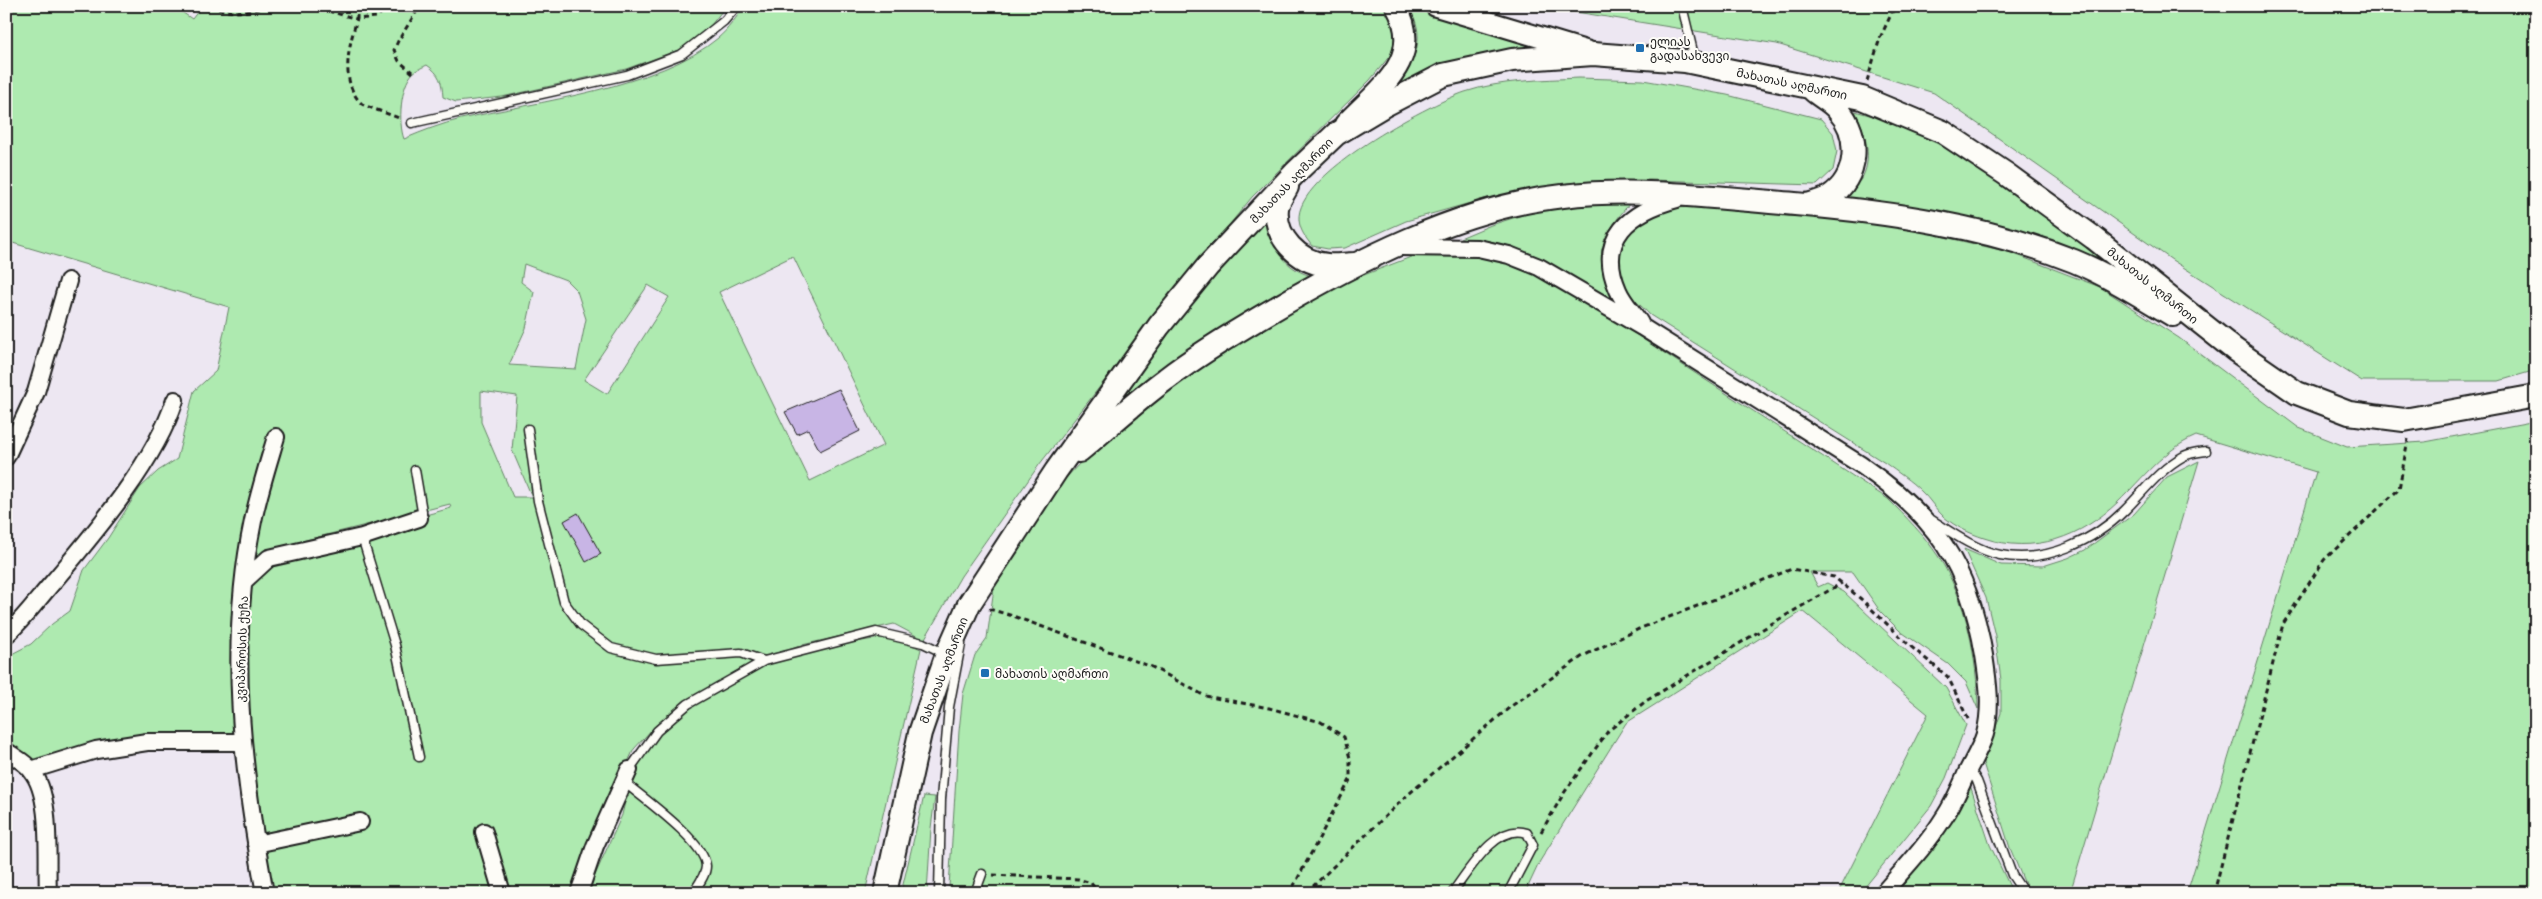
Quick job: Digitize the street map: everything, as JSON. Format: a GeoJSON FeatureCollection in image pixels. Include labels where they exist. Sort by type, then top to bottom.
{"type":"FeatureCollection","features":[{"type":"Feature","properties":{"kind":"main road","name":"მახათას აღმართი"},"geometry":{"type":"LineString","coordinates":[[884,893],[920,733],[947,654],[969,604],[1056,470],[1160,326],[1208,266],[1294,173],[1336,134],[1383,106],[1443,75],[1512,60],[1593,54],[1696,63],[1862,98],[1943,132],[2006,174],[2094,238],[2235,350],[2297,393],[2349,413],[2404,420],[2536,396]]}},
{"type":"Feature","properties":{"kind":"main road"},"geometry":{"type":"LineString","coordinates":[[1807,205],[1829,197],[1847,179],[1855,154],[1851,130],[1838,109],[1808,87]]}},
{"type":"Feature","properties":{"kind":"main road"},"geometry":{"type":"LineString","coordinates":[[1294,173],[1277,206],[1279,231],[1290,247],[1306,259],[1327,265],[1358,264]]}},
{"type":"Feature","properties":{"kind":"main road","name":"მახათას აღმართი"},"geometry":{"type":"LineString","coordinates":[[1056,470],[1166,378],[1230,335],[1358,264],[1429,232],[1500,208],[1561,196],[1625,192],[1807,205],[1882,214],[1976,231],[2074,261],[2123,286],[2235,350]]}},
{"type":"Feature","properties":{"kind":"street"},"geometry":{"type":"LineString","coordinates":[[1336,134],[1394,72],[1404,55],[1407,39],[1405,22],[1396,6]]}},
{"type":"Feature","properties":{"kind":"street"},"geometry":{"type":"LineString","coordinates":[[1436,6],[1593,54]]}},
{"type":"Feature","properties":{"kind":"street"},"geometry":{"type":"LineString","coordinates":[[1642,326],[1618,291],[1610,265],[1616,238],[1632,217],[1655,205],[1692,196]]}},
{"type":"Feature","properties":{"kind":"street"},"geometry":{"type":"LineString","coordinates":[[1396,247],[1454,246],[1478,248],[1509,255],[1562,279],[1642,326],[1861,465],[1894,488],[1920,512],[1951,554],[1970,595],[1980,632],[1988,682],[1989,712],[1983,740],[1944,819],[1883,893]]}},
{"type":"Feature","properties":{"kind":"street"},"geometry":{"type":"LineString","coordinates":[[6,457],[36,392],[68,281]]}},
{"type":"Feature","properties":{"kind":"street"},"geometry":{"type":"LineString","coordinates":[[6,636],[92,537],[150,454],[168,420],[175,400]]}},
{"type":"Feature","properties":{"kind":"street","name":"კვიპაროსის ქუჩა"},"geometry":{"type":"LineString","coordinates":[[265,893],[256,844],[242,742],[239,661],[244,581],[252,521],[276,437]]}},
{"type":"Feature","properties":{"kind":"street"},"geometry":{"type":"LineString","coordinates":[[244,581],[269,558],[362,537],[419,518]]}},
{"type":"Feature","properties":{"kind":"street"},"geometry":{"type":"LineString","coordinates":[[31,770],[96,750],[147,742],[242,742]]}},
{"type":"Feature","properties":{"kind":"street"},"geometry":{"type":"LineString","coordinates":[[6,750],[31,770],[44,798],[47,821],[48,893]]}},
{"type":"Feature","properties":{"kind":"street"},"geometry":{"type":"LineString","coordinates":[[579,893],[595,846],[627,776]]}},
{"type":"Feature","properties":{"kind":"street"},"geometry":{"type":"LineString","coordinates":[[256,844],[360,822]]}},
{"type":"Feature","properties":{"kind":"street"},"geometry":{"type":"LineString","coordinates":[[484,832],[502,893]]}},
{"type":"Feature","properties":{"kind":"lane"},"geometry":{"type":"LineString","coordinates":[[412,123],[627,75],[682,54],[724,21],[737,6]]}},
{"type":"Feature","properties":{"kind":"lane"},"geometry":{"type":"LineString","coordinates":[[1682,6],[1696,63]]}},
{"type":"Feature","properties":{"kind":"lane"},"geometry":{"type":"LineString","coordinates":[[528,429],[538,502],[564,602],[581,625],[611,648],[656,659],[741,653],[764,661]]}},
{"type":"Feature","properties":{"kind":"lane"},"geometry":{"type":"LineString","coordinates":[[1920,512],[1962,539],[2000,555],[2040,555],[2081,542],[2104,529],[2125,511],[2157,475],[2185,455],[2206,451]]}},
{"type":"Feature","properties":{"kind":"lane"},"geometry":{"type":"LineString","coordinates":[[415,470],[422,511],[422,516],[419,518]]}},
{"type":"Feature","properties":{"kind":"lane"},"geometry":{"type":"LineString","coordinates":[[362,537],[395,645],[419,757]]}},
{"type":"Feature","properties":{"kind":"lane"},"geometry":{"type":"LineString","coordinates":[[939,893],[941,799],[949,707],[969,604]]}},
{"type":"Feature","properties":{"kind":"lane"},"geometry":{"type":"LineString","coordinates":[[693,893],[705,873],[706,864],[700,850],[627,776],[657,731],[688,704],[764,661],[876,632],[923,644],[947,654]]}},
{"type":"Feature","properties":{"kind":"lane"},"geometry":{"type":"LineString","coordinates":[[1969,768],[1978,780],[2012,875],[2024,893]]}},
{"type":"Feature","properties":{"kind":"lane"},"geometry":{"type":"LineString","coordinates":[[1452,893],[1482,854],[1506,833],[1520,830],[1527,833],[1533,845],[1508,893]]}},
{"type":"Feature","properties":{"kind":"lane"},"geometry":{"type":"LineString","coordinates":[[975,893],[982,874]]}},
{"type":"Feature","properties":{"kind":"path"},"geometry":{"type":"LineString","coordinates":[[210,6],[221,11],[248,12],[269,6]]}},
{"type":"Feature","properties":{"kind":"path"},"geometry":{"type":"LineString","coordinates":[[311,6],[357,19],[377,17],[381,13],[381,6]]}},
{"type":"Feature","properties":{"kind":"path"},"geometry":{"type":"LineString","coordinates":[[358,6],[357,19],[348,46],[350,84],[362,105],[412,123]]}},
{"type":"Feature","properties":{"kind":"path"},"geometry":{"type":"LineString","coordinates":[[413,73],[399,61],[394,50],[420,6]]}},
{"type":"Feature","properties":{"kind":"path"},"geometry":{"type":"LineString","coordinates":[[1862,98],[1880,38],[1895,6]]}},
{"type":"Feature","properties":{"kind":"path"},"geometry":{"type":"LineString","coordinates":[[2214,893],[2283,624],[2324,560],[2399,489],[2411,419]]}},
{"type":"Feature","properties":{"kind":"path"},"geometry":{"type":"LineString","coordinates":[[1306,893],[1403,799],[1510,707],[1583,656],[1641,628],[1792,569],[1834,577],[1948,677],[1974,734],[1983,740]]}},
{"type":"Feature","properties":{"kind":"path"},"geometry":{"type":"LineString","coordinates":[[1533,845],[1564,793],[1608,731],[1646,701],[1776,621],[1842,584]]}},
{"type":"Feature","properties":{"kind":"path"},"geometry":{"type":"LineString","coordinates":[[969,604],[1013,616],[1152,667],[1204,696],[1268,708],[1321,722],[1344,737],[1350,758],[1350,780],[1290,893]]}},
{"type":"Feature","properties":{"kind":"path"},"geometry":{"type":"LineString","coordinates":[[982,874],[1078,879],[1090,883],[1098,893]]}},
{"type":"Feature","properties":{"kind":"green space"},"geometry":{"type":"Polygon","coordinates":[[[6,6],[173,6],[192,19],[202,6],[726,6],[711,25],[681,49],[626,69],[502,97],[456,102],[443,97],[440,79],[427,65],[413,73],[405,87],[401,105],[401,124],[404,139],[454,121],[560,99],[631,81],[664,69],[693,55],[718,38],[745,6],[1386,6],[1396,31],[1397,47],[1370,80],[1252,197],[1140,335],[1039,465],[961,576],[924,640],[894,624],[802,645],[757,662],[684,702],[655,726],[634,749],[599,824],[579,893],[265,893],[242,742],[147,742],[31,770],[6,751],[6,657],[31,644],[52,624],[70,611],[84,570],[108,538],[140,488],[158,471],[177,459],[194,391],[216,371],[229,307],[6,241],[6,6]],[[793,256],[719,292],[810,481],[884,445],[793,256]],[[524,264],[521,282],[534,292],[526,328],[509,365],[576,369],[586,319],[577,291],[566,280],[524,264]],[[648,285],[584,380],[607,394],[669,297],[648,285]],[[481,391],[481,422],[513,497],[532,497],[512,450],[517,396],[481,391]],[[450,504],[270,549],[244,580],[269,558],[451,508],[450,504]]]}},
{"type":"Feature","properties":{"kind":"green space"},"geometry":{"type":"Polygon","coordinates":[[[1408,6],[1419,6],[1486,32],[1564,50],[1385,95],[1410,64],[1418,43],[1415,19],[1408,6]]]}},
{"type":"Feature","properties":{"kind":"green space"},"geometry":{"type":"Polygon","coordinates":[[[1538,6],[2536,6],[2536,370],[2499,381],[2362,381],[2172,260],[1934,93],[1777,44],[1538,6]]]}},
{"type":"Feature","properties":{"kind":"green space"},"geometry":{"type":"Polygon","coordinates":[[[1579,78],[1643,80],[1727,95],[1821,119],[1833,133],[1837,151],[1833,170],[1817,185],[1650,180],[1568,183],[1488,198],[1406,221],[1345,248],[1328,249],[1312,246],[1304,234],[1299,220],[1303,202],[1318,183],[1340,163],[1395,126],[1447,99],[1479,88],[1521,81],[1579,78]]]}},
{"type":"Feature","properties":{"kind":"green space"},"geometry":{"type":"Polygon","coordinates":[[[1855,111],[1898,123],[2048,190],[2102,259],[2039,238],[1975,221],[1845,197],[1863,176],[1867,160],[1864,134],[1855,111]]]}},
{"type":"Feature","properties":{"kind":"green space"},"geometry":{"type":"Polygon","coordinates":[[[1592,202],[1631,202],[1610,231],[1604,243],[1602,255],[1602,267],[1606,280],[1623,312],[1570,276],[1527,253],[1500,243],[1460,238],[1491,225],[1535,211],[1592,202]]]}},
{"type":"Feature","properties":{"kind":"green space"},"geometry":{"type":"Polygon","coordinates":[[[1713,208],[1816,212],[1923,232],[2009,252],[2100,287],[2179,338],[2299,428],[2347,447],[2425,442],[2536,421],[2536,893],[2187,893],[2316,472],[2196,436],[2163,457],[2104,514],[2073,533],[2056,540],[2021,544],[2003,543],[1968,532],[1944,517],[1917,487],[1885,463],[1650,315],[1632,296],[1622,277],[1620,253],[1629,231],[1637,222],[1659,210],[1713,208]]]}},
{"type":"Feature","properties":{"kind":"green space"},"geometry":{"type":"Polygon","coordinates":[[[1266,216],[1276,247],[1287,263],[1304,274],[1316,277],[1109,411],[1162,339],[1266,216]]]}},
{"type":"Feature","properties":{"kind":"green space"},"geometry":{"type":"Polygon","coordinates":[[[1441,250],[1512,260],[1603,313],[1888,499],[1921,533],[1933,548],[1948,573],[1963,610],[1973,650],[1978,709],[1966,682],[1948,664],[1900,631],[1880,611],[1853,572],[1810,572],[1818,587],[1827,583],[1844,592],[1946,688],[1966,725],[1946,778],[1931,806],[1860,893],[1838,893],[1928,714],[1803,611],[1626,723],[1540,861],[1525,893],[954,893],[949,887],[963,694],[975,655],[987,638],[994,588],[1043,511],[1040,505],[1103,439],[1166,382],[1322,291],[1411,257],[1441,250]]]}},
{"type":"Feature","properties":{"kind":"green space"},"geometry":{"type":"Polygon","coordinates":[[[2199,461],[2070,893],[2033,893],[2025,884],[2010,848],[1983,763],[2001,713],[2001,680],[1995,636],[1986,598],[1964,549],[2001,565],[2043,566],[2068,558],[2085,550],[2134,514],[2167,477],[2199,461]]]}},
{"type":"Feature","properties":{"kind":"green space"},"geometry":{"type":"Polygon","coordinates":[[[891,636],[921,649],[865,893],[587,893],[622,815],[632,771],[658,734],[690,706],[766,664],[839,645],[891,636]]]}},
{"type":"Feature","properties":{"kind":"green space"},"geometry":{"type":"Polygon","coordinates":[[[1970,785],[1990,845],[2013,893],[1897,893],[1951,823],[1970,785]]]}},
{"type":"Feature","properties":{"kind":"green space"},"geometry":{"type":"Polygon","coordinates":[[[924,796],[935,797],[927,893],[901,893],[924,796]]]}},
{"type":"Feature","properties":{"kind":"building"},"geometry":{"type":"Polygon","coordinates":[[[839,389],[860,431],[820,451],[808,429],[797,434],[785,412],[839,389]]]}},
{"type":"Feature","properties":{"kind":"building"},"geometry":{"type":"Polygon","coordinates":[[[578,513],[601,554],[586,562],[564,521],[578,513]]]}},
{"type":"Feature","properties":{"kind":"place","name":"ელიას გადასახვევი"},"geometry":{"type":"Point","coordinates":[1640,48]}},
{"type":"Feature","properties":{"kind":"place","name":"მახათის აღმართი"},"geometry":{"type":"Point","coordinates":[985,673]}}]}
